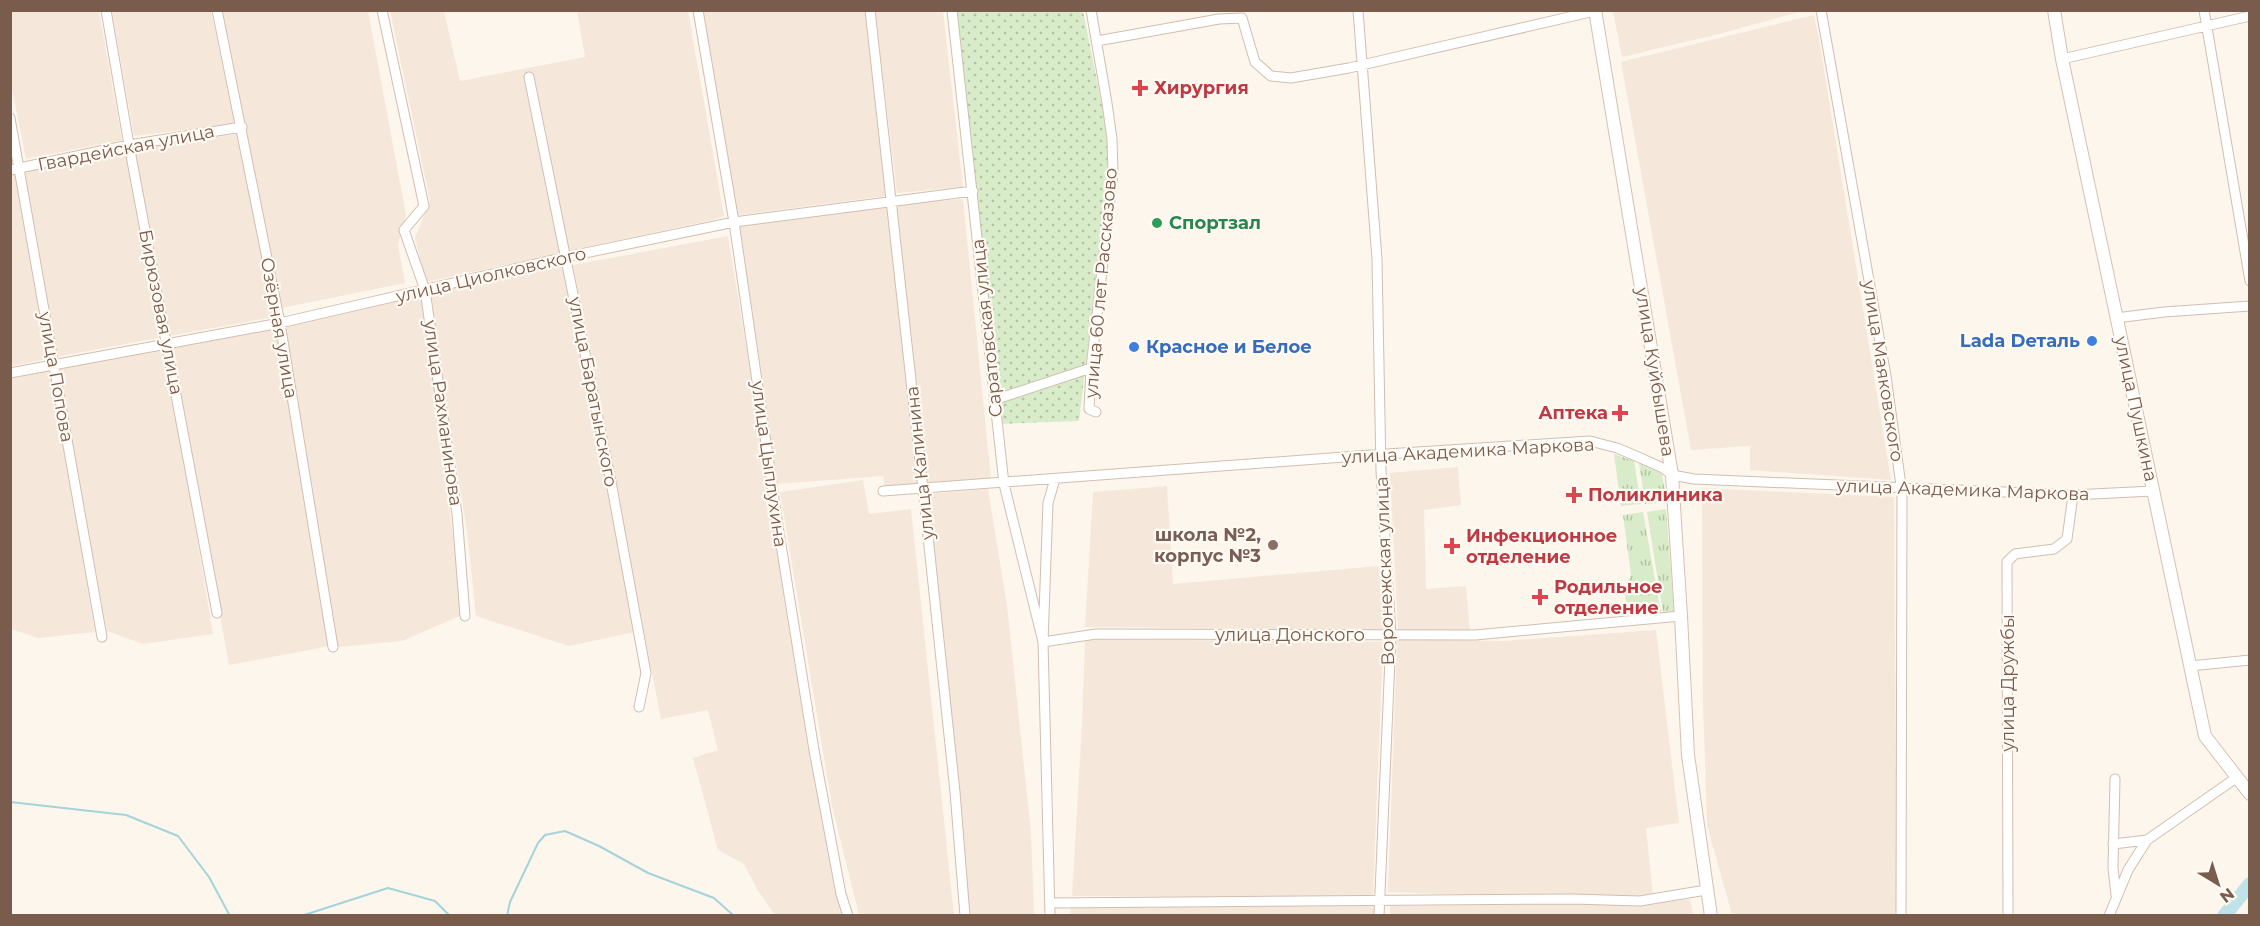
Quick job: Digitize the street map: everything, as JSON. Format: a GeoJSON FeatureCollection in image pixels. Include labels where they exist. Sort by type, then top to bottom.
{"type":"FeatureCollection","features":[{"type":"Feature","properties":{"kind":"street","name":"Бирюзовая улица"},"geometry":{"type":"LineString","coordinates":[[106,10],[129,145],[217,613]]}},
{"type":"Feature","properties":{"kind":"street","name":"Озёрная улица"},"geometry":{"type":"LineString","coordinates":[[217,10],[280,322],[333,647]]}},
{"type":"Feature","properties":{"kind":"street","name":"улица Рахманинова"},"geometry":{"type":"LineString","coordinates":[[382,10],[424,206],[404,230],[425,290],[457,514],[465,616]]}},
{"type":"Feature","properties":{"kind":"street","name":"улица Цыплухина"},"geometry":{"type":"LineString","coordinates":[[698,10],[734,222],[812,738],[841,894],[848,915]]}},
{"type":"Feature","properties":{"kind":"street","name":"улица Калинина"},"geometry":{"type":"LineString","coordinates":[[870,10],[893,201],[955,792],[965,915]]}},
{"type":"Feature","properties":{"kind":"street","name":"Саратовская улица"},"geometry":{"type":"LineString","coordinates":[[952,10],[1004,483],[1043,642]]}},
{"type":"Feature","properties":{"kind":"street","name":"улица 60 лет Рассказово"},"geometry":{"type":"LineString","coordinates":[[1091,10],[1107,103],[1113,173],[1091,368],[1089,410],[1096,412]]}},
{"type":"Feature","properties":{"kind":"street","name":"Воронежская улица"},"geometry":{"type":"LineString","coordinates":[[1358,10],[1377,259],[1381,471],[1391,635],[1379,915]]}},
{"type":"Feature","properties":{"kind":"street","name":"улица Маяковского"},"geometry":{"type":"LineString","coordinates":[[1821,10],[1886,376],[1902,489],[1901,915]]}},
{"type":"Feature","properties":{"kind":"street","name":"улица Пушкина"},"geometry":{"type":"LineString","coordinates":[[2054,10],[2062,59],[2205,736],[2250,794]]}},
{"type":"Feature","properties":{"kind":"street"},"geometry":{"type":"LineString","coordinates":[[2204,10],[2250,281]]}},
{"type":"Feature","properties":{"kind":"street"},"geometry":{"type":"LineString","coordinates":[[1097,41],[1219,19],[1242,18],[1255,62],[1271,76],[1290,78],[1362,65],[1595,11]]}},
{"type":"Feature","properties":{"kind":"street","name":"улица Куйбышева"},"geometry":{"type":"LineString","coordinates":[[1595,11],[1672,475],[1688,755],[1711,915]]}},
{"type":"Feature","properties":{"kind":"street"},"geometry":{"type":"LineString","coordinates":[[2062,59],[2250,16]]}},
{"type":"Feature","properties":{"kind":"street","name":"улица Баратынского"},"geometry":{"type":"LineString","coordinates":[[529,77],[611,482],[646,673],[639,707]]}},
{"type":"Feature","properties":{"kind":"street","name":"улица Попова"},"geometry":{"type":"LineString","coordinates":[[10,118],[15,169],[102,637]]}},
{"type":"Feature","properties":{"kind":"street","name":"Гвардейская улица"},"geometry":{"type":"LineString","coordinates":[[15,169],[129,145],[242,127]]}},
{"type":"Feature","properties":{"kind":"street","name":"улица Циолковского"},"geometry":{"type":"LineString","coordinates":[[10,373],[280,322],[566,257],[734,222],[973,191]]}},
{"type":"Feature","properties":{"kind":"street"},"geometry":{"type":"LineString","coordinates":[[2116,318],[2250,306]]}},
{"type":"Feature","properties":{"kind":"street"},"geometry":{"type":"LineString","coordinates":[[994,400],[1091,368]]}},
{"type":"Feature","properties":{"kind":"street","name":"улица Академика Маркова"},"geometry":{"type":"LineString","coordinates":[[883,491],[1590,441],[1636,456],[1663,468],[1672,475],[1694,479],[2073,495],[2153,491]]}},
{"type":"Feature","properties":{"kind":"street","name":"Саратовская улица"},"geometry":{"type":"LineString","coordinates":[[1050,915],[1043,642],[1048,503],[1055,479]]}},
{"type":"Feature","properties":{"kind":"street","name":"улица Дружбы"},"geometry":{"type":"LineString","coordinates":[[2008,915],[2007,562],[2016,554],[2054,549],[2067,539],[2073,495]]}},
{"type":"Feature","properties":{"kind":"street","name":"улица Донского"},"geometry":{"type":"LineString","coordinates":[[1043,642],[1096,634],[1475,635],[1681,616]]}},
{"type":"Feature","properties":{"kind":"street"},"geometry":{"type":"LineString","coordinates":[[2190,666],[2250,660]]}},
{"type":"Feature","properties":{"kind":"street"},"geometry":{"type":"LineString","coordinates":[[2109,915],[2128,870],[2147,840],[2236,778]]}},
{"type":"Feature","properties":{"kind":"street"},"geometry":{"type":"LineString","coordinates":[[2115,779],[2113,868],[2116,897]]}},
{"type":"Feature","properties":{"kind":"street"},"geometry":{"type":"LineString","coordinates":[[2113,844],[2147,840]]}},
{"type":"Feature","properties":{"kind":"street"},"geometry":{"type":"LineString","coordinates":[[1050,903],[1572,899],[1640,901],[1706,890]]}},
{"type":"Feature","properties":{"kind":"shaded area"},"geometry":{"type":"Polygon","coordinates":[[[1613,10],[1803,11],[1622,57],[1613,10]]]}},
{"type":"Feature","properties":{"kind":"shaded area"},"geometry":{"type":"Polygon","coordinates":[[[10,11],[99,11],[122,140],[26,159],[11,84],[10,11]]]}},
{"type":"Feature","properties":{"kind":"shaded area"},"geometry":{"type":"Polygon","coordinates":[[[112,11],[211,11],[235,124],[134,136],[112,11]]]}},
{"type":"Feature","properties":{"kind":"shaded area"},"geometry":{"type":"Polygon","coordinates":[[[221,11],[368,11],[406,215],[398,245],[405,283],[282,308],[221,11]]]}},
{"type":"Feature","properties":{"kind":"shaded area"},"geometry":{"type":"Polygon","coordinates":[[[390,11],[444,11],[460,81],[585,57],[577,11],[688,11],[724,216],[426,282],[415,238],[430,201],[390,11]]]}},
{"type":"Feature","properties":{"kind":"shaded area"},"geometry":{"type":"Polygon","coordinates":[[[702,11],[866,11],[886,196],[738,215],[702,11]]]}},
{"type":"Feature","properties":{"kind":"shaded area"},"geometry":{"type":"Polygon","coordinates":[[[875,11],[943,11],[963,187],[897,193],[875,11]]]}},
{"type":"Feature","properties":{"kind":"shaded area"},"geometry":{"type":"Polygon","coordinates":[[[1814,15],[1891,480],[1750,470],[1750,446],[1691,450],[1621,62],[1814,15]]]}},
{"type":"Feature","properties":{"kind":"shaded area"},"geometry":{"type":"Polygon","coordinates":[[[238,134],[274,317],[169,336],[134,148],[238,134]]]}},
{"type":"Feature","properties":{"kind":"shaded area"},"geometry":{"type":"Polygon","coordinates":[[[127,150],[163,337],[56,357],[24,171],[127,150]]]}},
{"type":"Feature","properties":{"kind":"shaded area"},"geometry":{"type":"Polygon","coordinates":[[[17,173],[46,359],[11,366],[10,174],[17,173]]]}},
{"type":"Feature","properties":{"kind":"shaded area"},"geometry":{"type":"Polygon","coordinates":[[[963,199],[991,478],[924,483],[894,204],[963,199]]]}},
{"type":"Feature","properties":{"kind":"shaded area"},"geometry":{"type":"Polygon","coordinates":[[[887,207],[918,484],[885,486],[883,476],[777,484],[737,224],[887,207]]]}},
{"type":"Feature","properties":{"kind":"shaded area"},"geometry":{"type":"Polygon","coordinates":[[[728,236],[823,813],[842,915],[775,915],[757,889],[744,864],[718,850],[693,758],[718,750],[708,710],[661,719],[573,265],[728,236]]]}},
{"type":"Feature","properties":{"kind":"shaded area"},"geometry":{"type":"Polygon","coordinates":[[[563,262],[635,632],[569,646],[476,616],[467,531],[428,294],[563,262]]]}},
{"type":"Feature","properties":{"kind":"shaded area"},"geometry":{"type":"Polygon","coordinates":[[[425,295],[462,615],[402,641],[338,647],[281,324],[425,295]]]}},
{"type":"Feature","properties":{"kind":"shaded area"},"geometry":{"type":"Polygon","coordinates":[[[279,325],[330,646],[229,665],[171,346],[279,325]]]}},
{"type":"Feature","properties":{"kind":"shaded area"},"geometry":{"type":"Polygon","coordinates":[[[165,347],[213,634],[143,644],[107,631],[56,367],[165,347]]]}},
{"type":"Feature","properties":{"kind":"shaded area"},"geometry":{"type":"Polygon","coordinates":[[[51,370],[95,632],[38,638],[11,629],[11,379],[51,370]]]}},
{"type":"Feature","properties":{"kind":"shaded area"},"geometry":{"type":"Polygon","coordinates":[[[1458,467],[1461,505],[1424,510],[1426,589],[1466,586],[1470,631],[1398,631],[1390,473],[1458,467]]]}},
{"type":"Feature","properties":{"kind":"shaded area"},"geometry":{"type":"Polygon","coordinates":[[[863,480],[869,514],[911,509],[954,915],[859,915],[832,806],[780,492],[863,480]]]}},
{"type":"Feature","properties":{"kind":"shaded area"},"geometry":{"type":"Polygon","coordinates":[[[1167,486],[1173,584],[1379,566],[1385,630],[1085,627],[1093,492],[1167,486]]]}},
{"type":"Feature","properties":{"kind":"shaded area"},"geometry":{"type":"Polygon","coordinates":[[[1702,488],[1894,497],[1897,915],[1732,915],[1707,825],[1703,702],[1702,488]]]}},
{"type":"Feature","properties":{"kind":"shaded area"},"geometry":{"type":"Polygon","coordinates":[[[988,489],[1007,605],[1031,833],[1034,915],[967,915],[928,494],[988,489]]]}},
{"type":"Feature","properties":{"kind":"shaded area"},"geometry":{"type":"Polygon","coordinates":[[[1656,630],[1679,823],[1646,828],[1653,896],[1388,892],[1397,639],[1503,641],[1656,630]]]}},
{"type":"Feature","properties":{"kind":"shaded area"},"geometry":{"type":"Polygon","coordinates":[[[1085,639],[1383,642],[1373,895],[1072,896],[1085,639]]]}},
{"type":"Feature","properties":{"kind":"shaded area"},"geometry":{"type":"Polygon","coordinates":[[[1690,899],[1693,915],[1390,916],[1390,906],[1621,903],[1644,905],[1690,899]]]}},
{"type":"Feature","properties":{"kind":"shaded area"},"geometry":{"type":"Polygon","coordinates":[[[1375,905],[1374,916],[1070,915],[1071,907],[1375,905]]]}},
{"type":"Feature","properties":{"kind":"green space"},"geometry":{"type":"Polygon","coordinates":[[[956,11],[1083,11],[1104,116],[1108,151],[1107,187],[1079,421],[999,424],[956,11]]]}},
{"type":"Feature","properties":{"kind":"green space"},"geometry":{"type":"Polygon","coordinates":[[[1614,454],[1634,461],[1641,504],[1621,506],[1614,454]]]}},
{"type":"Feature","properties":{"kind":"green space"},"geometry":{"type":"Polygon","coordinates":[[[1639,463],[1662,474],[1667,502],[1645,504],[1639,463]]]}},
{"type":"Feature","properties":{"kind":"green space"},"geometry":{"type":"Polygon","coordinates":[[[1666,509],[1674,611],[1663,612],[1647,512],[1666,509]]]}},
{"type":"Feature","properties":{"kind":"green space"},"geometry":{"type":"Polygon","coordinates":[[[1643,512],[1661,613],[1629,617],[1624,589],[1631,575],[1623,515],[1643,512]]]}},
{"type":"Feature","properties":{"kind":"waterway"},"geometry":{"type":"LineString","coordinates":[[10,802],[126,815],[178,836],[209,877],[230,916]]}},
{"type":"Feature","properties":{"kind":"waterway"},"geometry":{"type":"LineString","coordinates":[[507,916],[510,902],[538,843],[545,835],[565,831],[599,846],[648,873],[714,898],[734,916]]}},
{"type":"Feature","properties":{"kind":"waterway"},"geometry":{"type":"LineString","coordinates":[[2224,916],[2250,884]]}},
{"type":"Feature","properties":{"kind":"waterway"},"geometry":{"type":"LineString","coordinates":[[301,916],[388,888],[435,901],[450,916]]}},
{"type":"Feature","properties":{"kind":"place","name":"Хирургия"},"geometry":{"type":"Point","coordinates":[1140,88]}},
{"type":"Feature","properties":{"kind":"place","name":"Спортзал"},"geometry":{"type":"Point","coordinates":[1157,223]}},
{"type":"Feature","properties":{"kind":"place","name":"Lada Dеталь"},"geometry":{"type":"Point","coordinates":[2092,341]}},
{"type":"Feature","properties":{"kind":"place","name":"Красное и Белое"},"geometry":{"type":"Point","coordinates":[1134,347]}},
{"type":"Feature","properties":{"kind":"place","name":"Аптека"},"geometry":{"type":"Point","coordinates":[1620,413]}},
{"type":"Feature","properties":{"kind":"place","name":"Поликлиника"},"geometry":{"type":"Point","coordinates":[1574,495]}},
{"type":"Feature","properties":{"kind":"place","name":"школа №2, корпус №3"},"geometry":{"type":"Point","coordinates":[1273,545]}},
{"type":"Feature","properties":{"kind":"place","name":"Инфекционное отделение"},"geometry":{"type":"Point","coordinates":[1452,546]}},
{"type":"Feature","properties":{"kind":"place","name":"Родильное отделение"},"geometry":{"type":"Point","coordinates":[1540,597]}}]}
